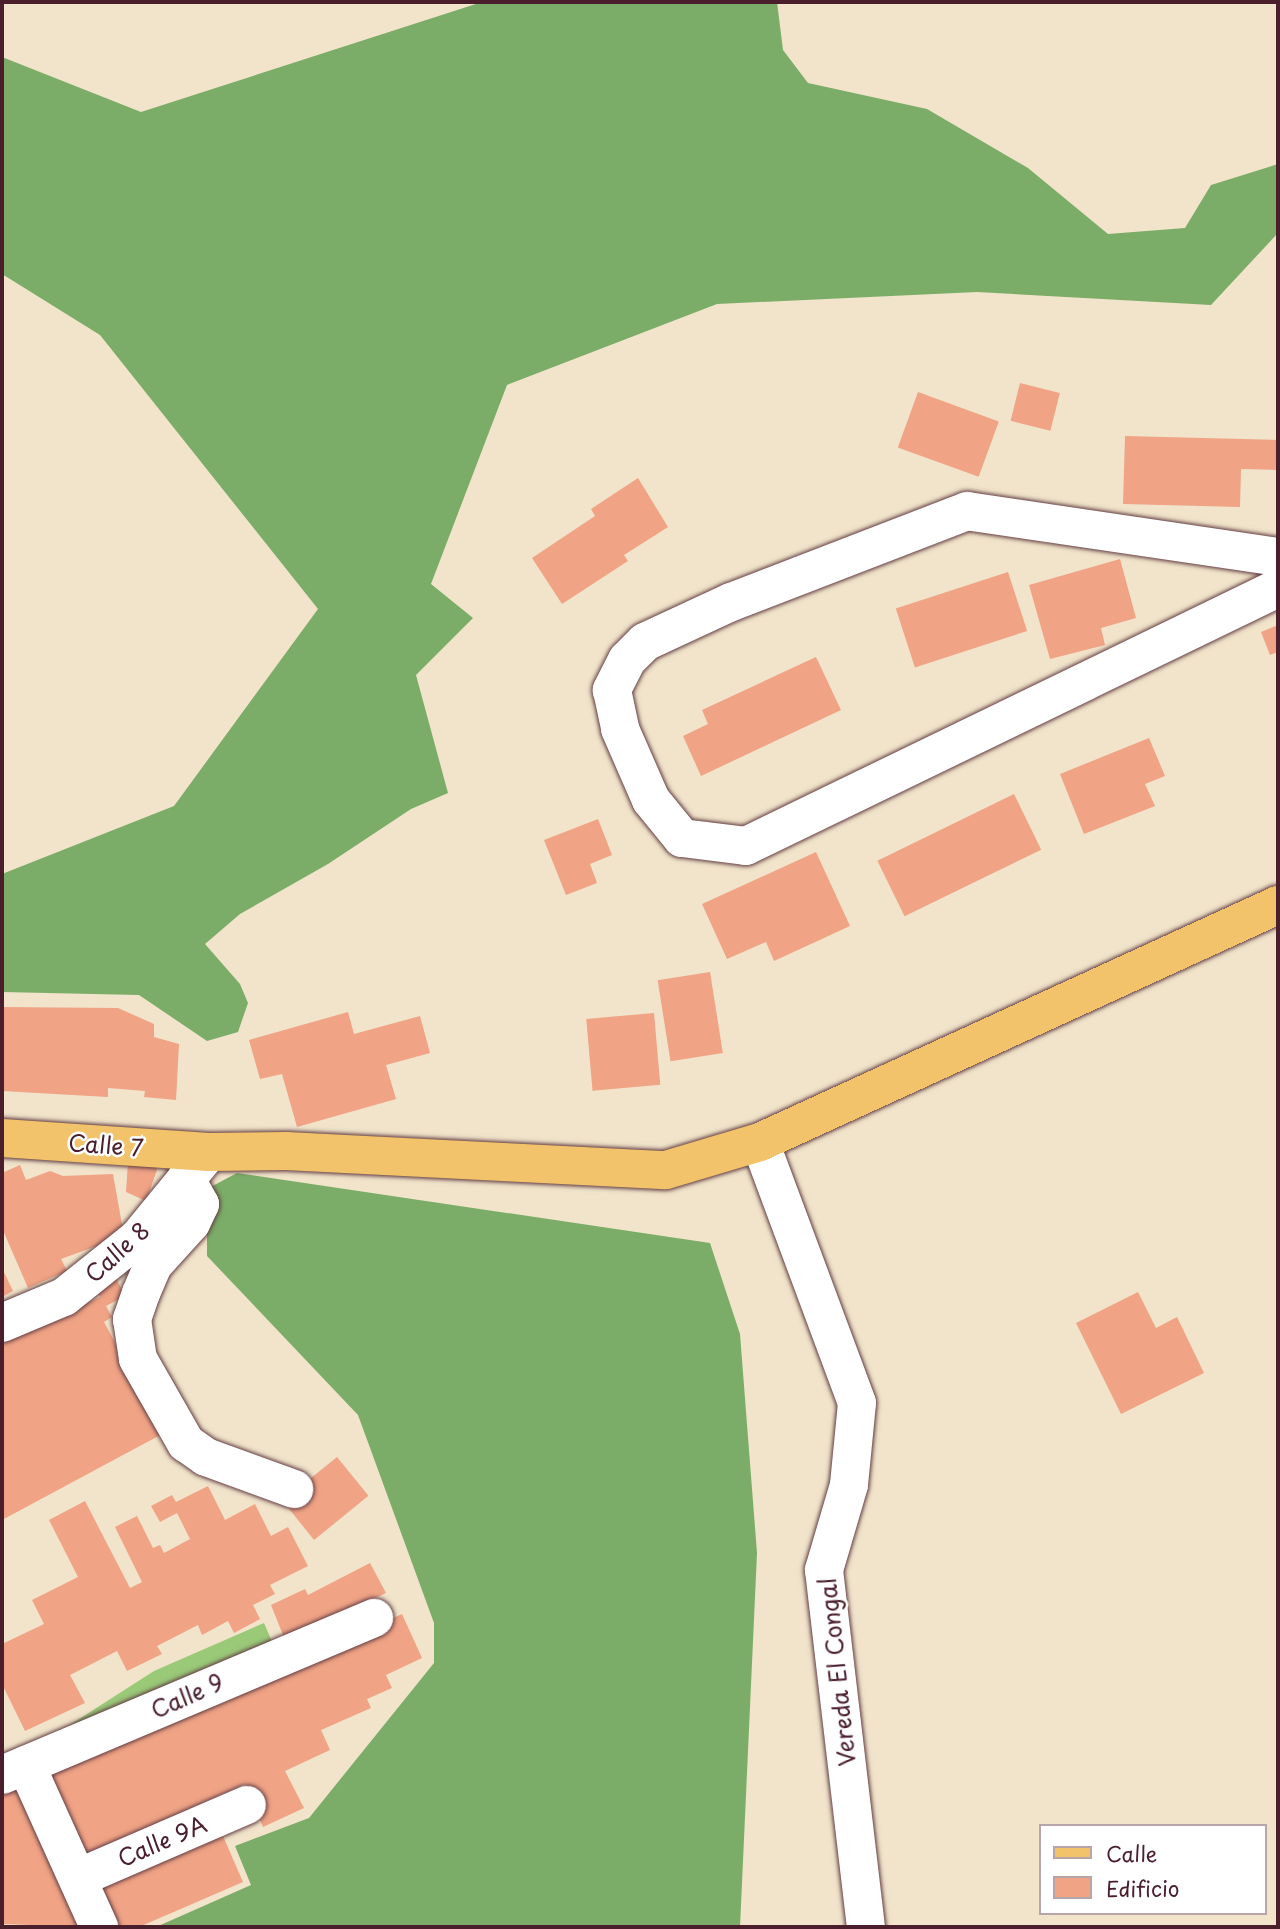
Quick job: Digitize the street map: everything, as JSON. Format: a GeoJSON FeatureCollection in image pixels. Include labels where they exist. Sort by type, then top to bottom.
{"type":"FeatureCollection","features":[{"type":"Feature","properties":{"kind":"main road","name":"Calle 7"},"geometry":{"type":"LineString","coordinates":[[2,1138],[206,1161],[286,1151],[666,1170],[760,1142],[1278,905]]}},
{"type":"Feature","properties":{"kind":"street"},"geometry":{"type":"LineString","coordinates":[[1278,557],[967,511],[732,602],[645,642],[627,660],[612,690],[620,729],[651,800],[682,838],[746,846],[1278,588]]}},
{"type":"Feature","properties":{"kind":"street","name":"Vereda El Congal"},"geometry":{"type":"LineString","coordinates":[[760,1142],[857,1403],[849,1485],[824,1570],[866,1927]]}},
{"type":"Feature","properties":{"kind":"street"},"geometry":{"type":"LineString","coordinates":[[206,1161],[200,1204],[191,1223],[153,1265],[132,1319],[138,1359],[186,1443],[206,1457],[257,1472],[294,1489]]}},
{"type":"Feature","properties":{"kind":"street","name":"Calle 8"},"geometry":{"type":"LineString","coordinates":[[2,1323],[64,1297],[138,1238],[206,1161]]}},
{"type":"Feature","properties":{"kind":"street","name":"Calle 9"},"geometry":{"type":"LineString","coordinates":[[14,1770],[374,1618]]}},
{"type":"Feature","properties":{"kind":"street"},"geometry":{"type":"LineString","coordinates":[[14,1770],[78,1878],[99,1927]]}},
{"type":"Feature","properties":{"kind":"street","name":"Calle 9A"},"geometry":{"type":"LineString","coordinates":[[78,1878],[247,1805]]}},
{"type":"Feature","properties":{"kind":"green space"},"geometry":{"type":"Polygon","coordinates":[[[482,2],[777,2],[783,50],[808,83],[927,109],[1028,168],[1108,234],[1185,228],[1211,185],[1278,164],[1278,233],[1211,305],[977,292],[717,304],[507,385],[431,584],[473,618],[416,675],[448,793],[411,809],[328,864],[240,914],[205,944],[240,984],[248,1003],[238,1032],[207,1041],[139,995],[2,992],[2,874],[174,806],[318,609],[100,335],[2,274],[2,57],[141,112],[482,2]]]}},
{"type":"Feature","properties":{"kind":"green space"},"geometry":{"type":"Polygon","coordinates":[[[237,1173],[710,1243],[740,1334],[757,1553],[740,1927],[156,1927],[251,1885],[235,1846],[309,1818],[434,1663],[434,1623],[358,1415],[207,1256],[207,1189],[237,1173]]]}},
{"type":"Feature","properties":{"kind":"green space"},"geometry":{"type":"Polygon","coordinates":[[[264,1623],[273,1644],[65,1728],[154,1671],[264,1623]]]}},
{"type":"Feature","properties":{"kind":"building"},"geometry":{"type":"Polygon","coordinates":[[[1020,383],[1060,393],[1050,431],[1011,421],[1020,383]]]}},
{"type":"Feature","properties":{"kind":"building"},"geometry":{"type":"Polygon","coordinates":[[[918,392],[999,421],[979,477],[898,447],[918,392]]]}},
{"type":"Feature","properties":{"kind":"building"},"geometry":{"type":"Polygon","coordinates":[[[1125,436],[1278,440],[1278,470],[1241,469],[1240,507],[1123,504],[1125,436]]]}},
{"type":"Feature","properties":{"kind":"building"},"geometry":{"type":"Polygon","coordinates":[[[638,478],[668,527],[624,555],[628,561],[562,604],[532,558],[595,516],[591,509],[638,478]]]}},
{"type":"Feature","properties":{"kind":"building"},"geometry":{"type":"Polygon","coordinates":[[[1120,559],[1136,618],[1101,628],[1105,645],[1050,659],[1029,585],[1120,559]]]}},
{"type":"Feature","properties":{"kind":"building"},"geometry":{"type":"Polygon","coordinates":[[[1008,572],[1027,631],[915,667],[896,608],[1008,572]]]}},
{"type":"Feature","properties":{"kind":"building"},"geometry":{"type":"Polygon","coordinates":[[[1278,625],[1278,652],[1270,655],[1261,632],[1278,625]]]}},
{"type":"Feature","properties":{"kind":"building"},"geometry":{"type":"Polygon","coordinates":[[[816,657],[841,710],[701,776],[683,736],[708,724],[702,710],[816,657]]]}},
{"type":"Feature","properties":{"kind":"building"},"geometry":{"type":"Polygon","coordinates":[[[1149,738],[1165,776],[1145,784],[1155,806],[1084,834],[1060,774],[1149,738]]]}},
{"type":"Feature","properties":{"kind":"building"},"geometry":{"type":"Polygon","coordinates":[[[1014,794],[1041,850],[905,916],[877,861],[1014,794]]]}},
{"type":"Feature","properties":{"kind":"building"},"geometry":{"type":"Polygon","coordinates":[[[598,819],[612,855],[590,864],[597,883],[566,895],[544,840],[598,819]]]}},
{"type":"Feature","properties":{"kind":"building"},"geometry":{"type":"Polygon","coordinates":[[[816,852],[850,926],[774,961],[766,942],[727,959],[702,904],[816,852]]]}},
{"type":"Feature","properties":{"kind":"building"},"geometry":{"type":"Polygon","coordinates":[[[710,972],[723,1053],[670,1061],[658,980],[710,972]]]}},
{"type":"Feature","properties":{"kind":"building"},"geometry":{"type":"Polygon","coordinates":[[[2,1007],[118,1008],[154,1024],[154,1037],[179,1044],[176,1100],[144,1097],[145,1091],[108,1088],[108,1097],[2,1091],[2,1007]]]}},
{"type":"Feature","properties":{"kind":"building"},"geometry":{"type":"Polygon","coordinates":[[[348,1012],[354,1034],[420,1016],[430,1053],[386,1065],[396,1099],[297,1127],[282,1074],[260,1079],[249,1040],[348,1012]]]}},
{"type":"Feature","properties":{"kind":"building"},"geometry":{"type":"Polygon","coordinates":[[[654,1013],[660,1085],[593,1091],[586,1019],[654,1013]]]}},
{"type":"Feature","properties":{"kind":"building"},"geometry":{"type":"Polygon","coordinates":[[[128,1162],[155,1164],[157,1170],[146,1201],[126,1192],[128,1162]]]}},
{"type":"Feature","properties":{"kind":"building"},"geometry":{"type":"Polygon","coordinates":[[[20,1165],[26,1180],[50,1171],[63,1176],[113,1174],[124,1236],[61,1259],[67,1271],[28,1288],[2,1228],[2,1173],[20,1165]]]}},
{"type":"Feature","properties":{"kind":"building"},"geometry":{"type":"Polygon","coordinates":[[[2,1268],[13,1291],[2,1297],[2,1268]]]}},
{"type":"Feature","properties":{"kind":"building"},"geometry":{"type":"Polygon","coordinates":[[[116,1278],[125,1296],[106,1306],[112,1317],[104,1322],[164,1433],[2,1520],[2,1344],[100,1297],[96,1289],[116,1278]]]}},
{"type":"Feature","properties":{"kind":"building"},"geometry":{"type":"Polygon","coordinates":[[[1138,1292],[1156,1328],[1177,1317],[1204,1373],[1121,1414],[1076,1323],[1138,1292]]]}},
{"type":"Feature","properties":{"kind":"building"},"geometry":{"type":"Polygon","coordinates":[[[337,1457],[368,1496],[314,1540],[283,1501],[337,1457]]]}},
{"type":"Feature","properties":{"kind":"building"},"geometry":{"type":"Polygon","coordinates":[[[208,1486],[225,1520],[255,1504],[271,1536],[288,1527],[308,1566],[270,1585],[275,1594],[253,1605],[260,1619],[234,1633],[228,1621],[202,1635],[198,1625],[157,1646],[162,1654],[127,1671],[117,1651],[70,1675],[85,1703],[25,1731],[2,1684],[2,1644],[44,1624],[32,1600],[78,1577],[49,1520],[85,1501],[130,1588],[142,1582],[115,1527],[137,1516],[153,1548],[160,1545],[164,1553],[190,1539],[177,1513],[160,1522],[151,1506],[172,1495],[176,1502],[208,1486]]]}},
{"type":"Feature","properties":{"kind":"building"},"geometry":{"type":"Polygon","coordinates":[[[370,1563],[386,1593],[373,1599],[376,1606],[287,1645],[271,1605],[305,1589],[308,1595],[370,1563]]]}},
{"type":"Feature","properties":{"kind":"building"},"geometry":{"type":"Polygon","coordinates":[[[402,1614],[422,1658],[386,1675],[392,1688],[367,1699],[371,1708],[321,1730],[330,1750],[285,1771],[304,1808],[263,1827],[245,1784],[84,1856],[42,1771],[402,1614]]]}},
{"type":"Feature","properties":{"kind":"building"},"geometry":{"type":"Polygon","coordinates":[[[21,1777],[89,1927],[2,1924],[2,1786],[21,1777]]]}},
{"type":"Feature","properties":{"kind":"building"},"geometry":{"type":"Polygon","coordinates":[[[223,1836],[243,1882],[139,1927],[104,1927],[86,1886],[223,1836]]]}}]}
